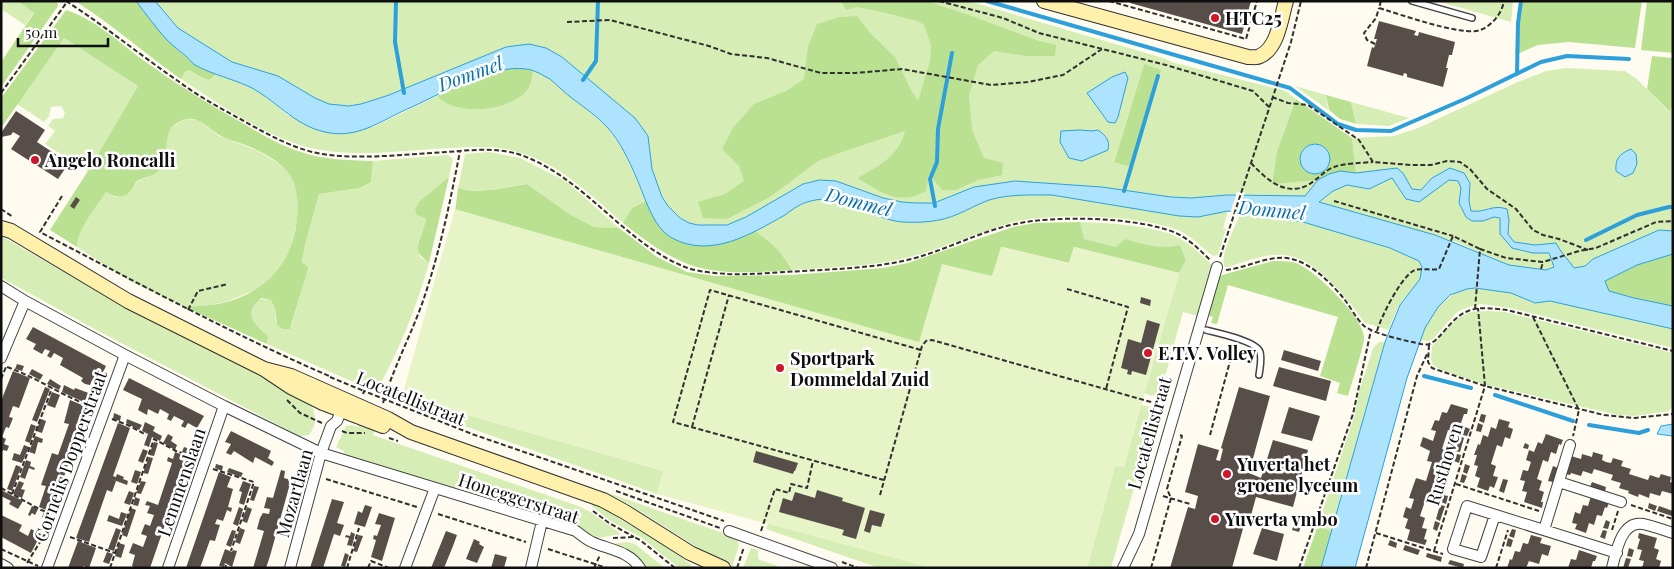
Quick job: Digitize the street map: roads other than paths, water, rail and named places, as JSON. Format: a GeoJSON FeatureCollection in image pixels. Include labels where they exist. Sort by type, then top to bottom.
{"type":"FeatureCollection","features":[{"type":"Feature","properties":{"kind":"main road"},"geometry":{"type":"LineString","coordinates":[[1044,1],[1248,57],[1259,57],[1267,52],[1275,40],[1286,1]]}},
{"type":"Feature","properties":{"kind":"main road","name":"Locatellistraat"},"geometry":{"type":"LineString","coordinates":[[7,225],[128,301],[264,369],[292,387],[338,403],[385,427],[411,432],[602,500],[625,512],[690,553],[724,568]]}},
{"type":"Feature","properties":{"kind":"main road","name":"Locatellistraat"},"geometry":{"type":"LineString","coordinates":[[690,553],[703,568]]}},
{"type":"Feature","properties":{"kind":"street","name":"Locatellistraat"},"geometry":{"type":"LineString","coordinates":[[1123,568],[1139,534],[1217,267]]}},
{"type":"Feature","properties":{"kind":"street"},"geometry":{"type":"LineString","coordinates":[[1,286],[125,355],[321,453]]}},
{"type":"Feature","properties":{"kind":"street"},"geometry":{"type":"LineString","coordinates":[[4,362],[25,301]]}},
{"type":"Feature","properties":{"kind":"street","name":"Cornelis Dopperstraat"},"geometry":{"type":"LineString","coordinates":[[47,568],[125,355]]}},
{"type":"Feature","properties":{"kind":"street","name":"Mozartlaan"},"geometry":{"type":"LineString","coordinates":[[290,568],[313,478],[330,426],[329,418],[338,403]]}},
{"type":"Feature","properties":{"kind":"street","name":"Lemmenslaan"},"geometry":{"type":"LineString","coordinates":[[168,568],[224,406]]}},
{"type":"Feature","properties":{"kind":"street"},"geometry":{"type":"LineString","coordinates":[[1544,530],[1570,445]]}},
{"type":"Feature","properties":{"kind":"street","name":"Honeggerstraat"},"geometry":{"type":"LineString","coordinates":[[321,453],[576,531],[591,542],[633,558],[640,568]]}},
{"type":"Feature","properties":{"kind":"street"},"geometry":{"type":"LineString","coordinates":[[1559,482],[1621,502]]}},
{"type":"Feature","properties":{"kind":"street","name":"Honeggerstraat"},"geometry":{"type":"LineString","coordinates":[[405,568],[435,488]]}},
{"type":"Feature","properties":{"kind":"street","name":"Rusthoven"},"geometry":{"type":"LineString","coordinates":[[1495,515],[1481,557],[1453,549],[1467,506],[1617,553]]}},
{"type":"Feature","properties":{"kind":"street"},"geometry":{"type":"LineString","coordinates":[[531,568],[542,521]]}},
{"type":"Feature","properties":{"kind":"street"},"geometry":{"type":"LineString","coordinates":[[1612,568],[1622,535],[1629,526],[1640,523],[1673,533]]}},
{"type":"Feature","properties":{"kind":"street"},"geometry":{"type":"LineString","coordinates":[[729,531],[832,568]]}},
{"type":"Feature","properties":{"kind":"street"},"geometry":{"type":"LineString","coordinates":[[1,564],[8,568]]}},
{"type":"Feature","properties":{"kind":"lane"},"geometry":{"type":"LineString","coordinates":[[1412,1],[1472,18]]}},
{"type":"Feature","properties":{"kind":"lane"},"geometry":{"type":"LineString","coordinates":[[1206,330],[1257,346],[1260,352],[1259,375]]}},
{"type":"Feature","properties":{"kind":"water","name":"Dommel"},"geometry":{"type":"Polygon","coordinates":[[[136,1],[155,1],[178,28],[232,62],[278,76],[329,104],[349,106],[389,95],[506,47],[529,44],[546,48],[562,57],[635,118],[648,136],[652,169],[662,197],[680,218],[698,225],[727,225],[746,217],[803,184],[819,180],[836,181],[883,198],[916,203],[934,203],[974,187],[1015,181],[1102,187],[1171,197],[1191,198],[1227,195],[1305,196],[1318,180],[1340,171],[1356,173],[1397,168],[1403,173],[1412,189],[1421,190],[1432,178],[1450,168],[1464,173],[1470,183],[1469,201],[1471,211],[1497,207],[1507,209],[1509,220],[1508,234],[1514,242],[1535,245],[1556,243],[1574,268],[1585,266],[1593,259],[1659,230],[1673,231],[1673,254],[1637,265],[1605,281],[1609,291],[1673,306],[1673,329],[1550,301],[1535,303],[1511,293],[1475,288],[1450,295],[1438,307],[1425,328],[1407,378],[1355,568],[1321,568],[1385,342],[1400,305],[1420,279],[1422,267],[1419,261],[1390,248],[1303,222],[1228,211],[1198,217],[1179,216],[1052,195],[1020,195],[997,198],[945,219],[916,222],[891,220],[846,203],[823,199],[804,203],[758,230],[730,242],[701,246],[687,244],[672,238],[659,227],[627,158],[608,128],[550,79],[535,72],[526,69],[513,69],[483,75],[362,130],[352,133],[330,133],[298,121],[252,88],[195,65],[167,40],[136,1]],[[1392,178],[1369,189],[1347,185],[1333,191],[1319,202],[1435,235],[1509,265],[1546,270],[1554,267],[1549,253],[1533,253],[1512,248],[1500,234],[1500,218],[1494,217],[1483,221],[1472,221],[1466,217],[1459,203],[1461,188],[1458,181],[1449,180],[1419,202],[1406,199],[1392,178]]]}},
{"type":"Feature","properties":{"kind":"water"},"geometry":{"type":"Polygon","coordinates":[[[1125,72],[1128,78],[1118,117],[1115,123],[1108,122],[1087,93],[1112,77],[1125,72]]]}},
{"type":"Feature","properties":{"kind":"water"},"geometry":{"type":"Polygon","coordinates":[[[1098,130],[1107,138],[1108,150],[1082,161],[1069,158],[1060,142],[1061,131],[1098,130]]]}},
{"type":"Feature","properties":{"kind":"water"},"geometry":{"type":"Polygon","coordinates":[[[1315,144],[1326,148],[1330,159],[1326,170],[1315,174],[1304,170],[1300,159],[1304,148],[1315,144]]]}},
{"type":"Feature","properties":{"kind":"water"},"geometry":{"type":"Polygon","coordinates":[[[1631,149],[1636,154],[1637,164],[1633,173],[1625,177],[1616,171],[1616,163],[1623,153],[1631,149]]]}},
{"type":"Feature","properties":{"kind":"water"},"geometry":{"type":"Polygon","coordinates":[[[1673,424],[1673,436],[1657,434],[1661,426],[1673,424]]]}},
{"type":"Feature","properties":{"kind":"waterway"},"geometry":{"type":"LineString","coordinates":[[396,1],[395,42],[404,93]]}},
{"type":"Feature","properties":{"kind":"waterway"},"geometry":{"type":"LineString","coordinates":[[583,80],[596,61],[598,1]]}},
{"type":"Feature","properties":{"kind":"waterway"},"geometry":{"type":"LineString","coordinates":[[987,1],[1290,88],[1338,124],[1356,130],[1391,131],[1467,98],[1541,62],[1567,56],[1629,59]]}},
{"type":"Feature","properties":{"kind":"waterway"},"geometry":{"type":"LineString","coordinates":[[1517,74],[1518,23],[1521,1]]}},
{"type":"Feature","properties":{"kind":"waterway"},"geometry":{"type":"LineString","coordinates":[[935,206],[930,179],[937,162],[938,129],[952,53]]}},
{"type":"Feature","properties":{"kind":"waterway"},"geometry":{"type":"LineString","coordinates":[[1124,191],[1158,76]]}},
{"type":"Feature","properties":{"kind":"waterway"},"geometry":{"type":"LineString","coordinates":[[1586,240],[1637,215],[1673,207]]}},
{"type":"Feature","properties":{"kind":"waterway"},"geometry":{"type":"LineString","coordinates":[[1424,376],[1471,388]]}},
{"type":"Feature","properties":{"kind":"waterway"},"geometry":{"type":"LineString","coordinates":[[1495,395],[1573,421]]}},
{"type":"Feature","properties":{"kind":"waterway"},"geometry":{"type":"LineString","coordinates":[[1589,425],[1639,433],[1648,430]]}},
{"type":"Feature","properties":{"kind":"place","name":"HTC25"},"geometry":{"type":"Point","coordinates":[1215,18]}},
{"type":"Feature","properties":{"kind":"place","name":"Angelo Roncalli"},"geometry":{"type":"Point","coordinates":[35,160]}},
{"type":"Feature","properties":{"kind":"place","name":"E.T.V. Volley"},"geometry":{"type":"Point","coordinates":[1148,353]}},
{"type":"Feature","properties":{"kind":"place","name":"Sportpark Dommeldal Zuid"},"geometry":{"type":"Point","coordinates":[780,368]}},
{"type":"Feature","properties":{"kind":"place","name":"Yuverta het groene lyceum"},"geometry":{"type":"Point","coordinates":[1227,474]}},
{"type":"Feature","properties":{"kind":"place","name":"Yuverta vmbo"},"geometry":{"type":"Point","coordinates":[1215,519]}}]}
